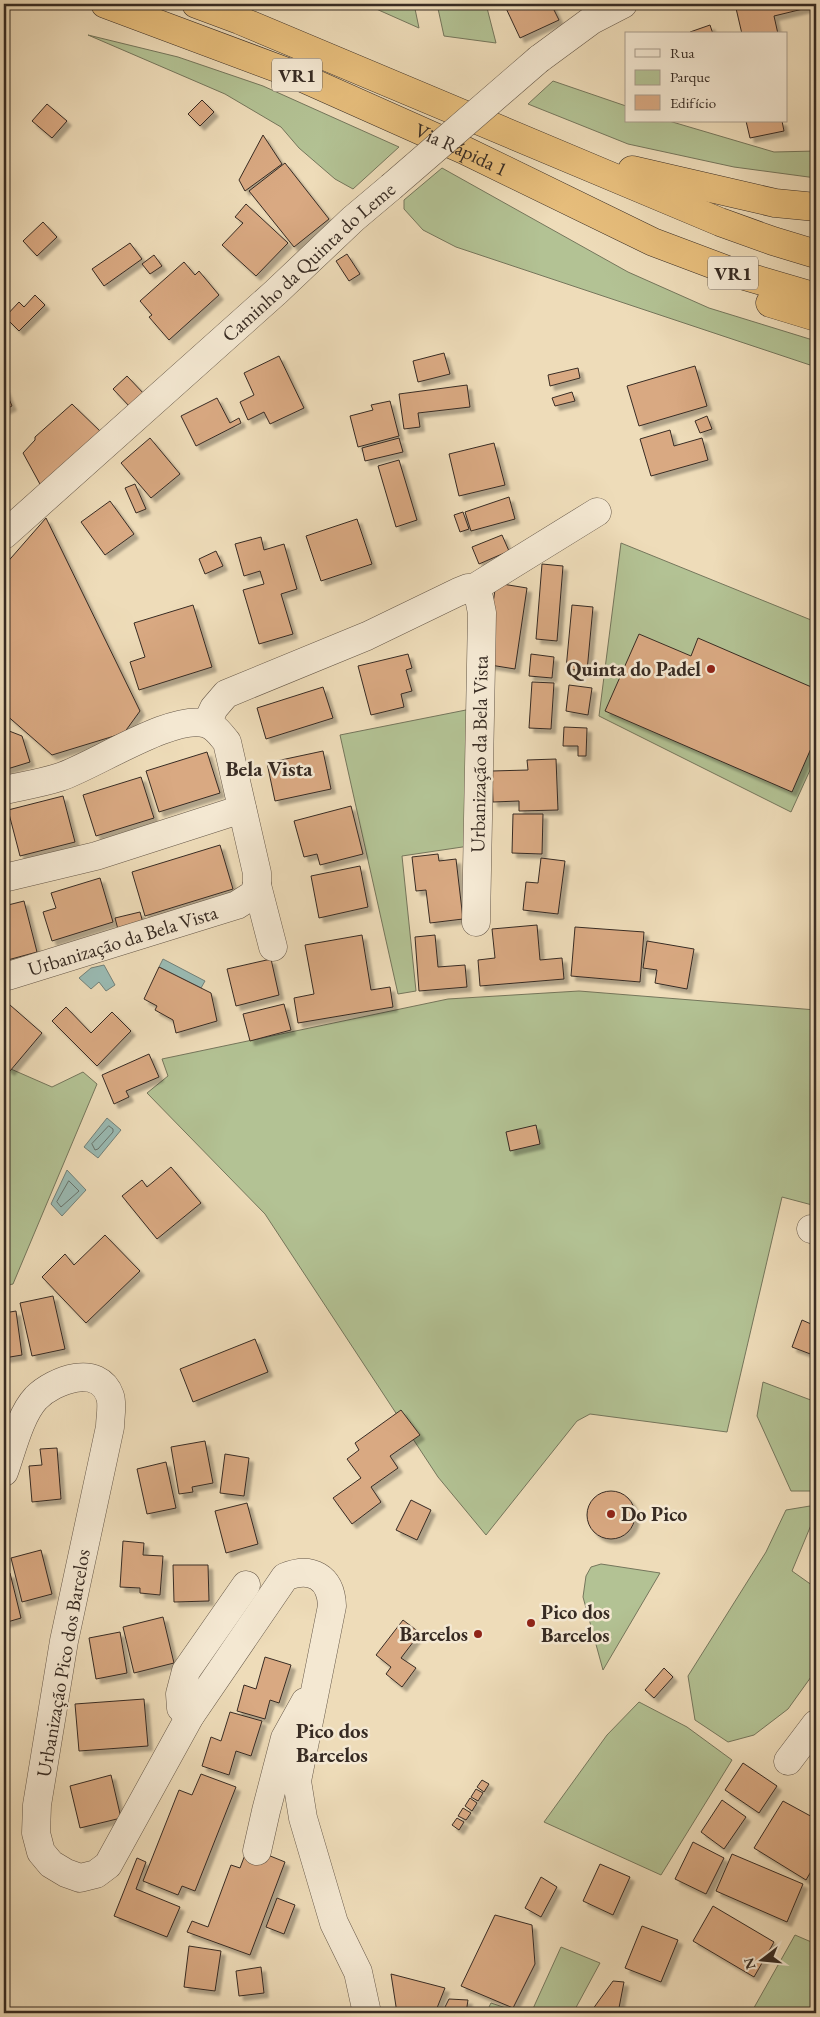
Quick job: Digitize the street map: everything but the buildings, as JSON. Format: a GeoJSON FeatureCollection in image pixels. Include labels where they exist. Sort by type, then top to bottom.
{"type":"FeatureCollection","features":[{"type":"Feature","properties":{"kind":"highway","name":"Via Rápida 1"},"geometry":{"type":"LineString","coordinates":[[196,4],[720,222],[816,254]]}},
{"type":"Feature","properties":{"kind":"highway","name":"Via Rápida 1"},"geometry":{"type":"LineString","coordinates":[[116,7],[298,76],[464,150],[618,227],[653,242],[738,274],[816,297]]}},
{"type":"Feature","properties":{"kind":"highway"},"geometry":{"type":"LineString","coordinates":[[525,140],[661,178],[775,203],[816,207]]}},
{"type":"Feature","properties":{"kind":"highway"},"geometry":{"type":"LineString","coordinates":[[618,227],[691,241],[816,278]]}},
{"type":"Feature","properties":{"kind":"highway"},"geometry":{"type":"LineString","coordinates":[[653,242],[686,270],[700,279],[759,300],[816,317]]}},
{"type":"Feature","properties":{"kind":"street","name":"Caminho da Quinta do Leme"},"geometry":{"type":"LineString","coordinates":[[4,535],[276,292],[353,219],[539,58],[592,20],[623,4]]}},
{"type":"Feature","properties":{"kind":"street"},"geometry":{"type":"LineString","coordinates":[[207,723],[214,708],[226,694],[367,636],[458,592],[474,588],[597,512]]}},
{"type":"Feature","properties":{"kind":"street","name":"Urbanização da Bela Vista"},"geometry":{"type":"LineString","coordinates":[[474,588],[479,598],[482,613],[476,922]]}},
{"type":"Feature","properties":{"kind":"street"},"geometry":{"type":"LineString","coordinates":[[4,790],[61,777],[177,725],[192,722],[207,723],[218,731],[226,742],[257,873],[257,885],[273,947]]}},
{"type":"Feature","properties":{"kind":"street"},"geometry":{"type":"LineString","coordinates":[[4,878],[96,856],[242,809]]}},
{"type":"Feature","properties":{"kind":"street","name":"Urbanização da Bela Vista"},"geometry":{"type":"LineString","coordinates":[[8,976],[237,904],[254,894],[257,885]]}},
{"type":"Feature","properties":{"kind":"street","name":"Urbanização Pico dos Barcelos"},"geometry":{"type":"LineString","coordinates":[[4,1472],[25,1416],[36,1399],[50,1387],[73,1378],[92,1378],[103,1383],[111,1397],[110,1427],[64,1640],[37,1806],[36,1833],[41,1852],[51,1864],[66,1873],[80,1878],[96,1874],[108,1865],[190,1716],[285,1577],[297,1572],[308,1572],[322,1579],[328,1587],[332,1596],[332,1606],[297,1781],[303,1818],[334,1923],[358,1972],[366,2013]]}},
{"type":"Feature","properties":{"kind":"street"},"geometry":{"type":"LineString","coordinates":[[190,1716],[181,1708],[180,1694],[186,1671],[246,1585]]}},
{"type":"Feature","properties":{"kind":"street","name":"Urbanização Pico dos Barcelos"},"geometry":{"type":"LineString","coordinates":[[257,1851],[285,1738],[317,1681]]}},
{"type":"Feature","properties":{"kind":"street"},"geometry":{"type":"LineString","coordinates":[[788,1761],[816,1724]]}},
{"type":"Feature","properties":{"kind":"green space"},"geometry":{"type":"Polygon","coordinates":[[[365,4],[414,4],[419,28],[365,4]]]}},
{"type":"Feature","properties":{"kind":"green space"},"geometry":{"type":"Polygon","coordinates":[[[437,4],[486,4],[496,43],[444,36],[437,4]]]}},
{"type":"Feature","properties":{"kind":"green space"},"geometry":{"type":"Polygon","coordinates":[[[88,35],[178,57],[263,86],[399,147],[353,189],[335,179],[299,148],[281,127],[225,94],[88,35]]]}},
{"type":"Feature","properties":{"kind":"green space"},"geometry":{"type":"Polygon","coordinates":[[[553,81],[625,106],[625,122],[672,122],[774,152],[816,151],[816,178],[734,167],[628,144],[528,104],[553,81]]]}},
{"type":"Feature","properties":{"kind":"green space"},"geometry":{"type":"Polygon","coordinates":[[[442,168],[628,272],[709,308],[816,341],[816,367],[456,247],[423,230],[404,209],[404,200],[442,168]]]}},
{"type":"Feature","properties":{"kind":"green space","name":"Quinta do Padel"},"geometry":{"type":"Polygon","coordinates":[[[621,543],[816,622],[816,757],[791,812],[599,716],[621,543]]]}},
{"type":"Feature","properties":{"kind":"green space"},"geometry":{"type":"Polygon","coordinates":[[[471,709],[469,846],[402,856],[416,991],[398,994],[340,735],[471,709]]]}},
{"type":"Feature","properties":{"kind":"green space"},"geometry":{"type":"Polygon","coordinates":[[[579,991],[816,1010],[816,1206],[782,1197],[727,1432],[590,1414],[577,1421],[486,1535],[438,1477],[265,1214],[147,1093],[168,1076],[162,1059],[448,999],[579,991]]]}},
{"type":"Feature","properties":{"kind":"green space"},"geometry":{"type":"Polygon","coordinates":[[[4,1066],[52,1087],[83,1072],[97,1084],[13,1284],[4,1286],[4,1066]]]}},
{"type":"Feature","properties":{"kind":"green space"},"geometry":{"type":"Polygon","coordinates":[[[763,1382],[816,1402],[816,1491],[791,1491],[757,1416],[763,1382]]]}},
{"type":"Feature","properties":{"kind":"green space"},"geometry":{"type":"Polygon","coordinates":[[[816,1505],[816,1513],[792,1571],[816,1588],[816,1670],[788,1709],[754,1735],[728,1742],[695,1720],[688,1676],[766,1552],[786,1510],[816,1505]]]}},
{"type":"Feature","properties":{"kind":"green space"},"geometry":{"type":"Polygon","coordinates":[[[601,1564],[660,1573],[603,1670],[583,1597],[586,1576],[591,1567],[601,1564]]]}},
{"type":"Feature","properties":{"kind":"green space"},"geometry":{"type":"Polygon","coordinates":[[[639,1702],[687,1727],[732,1760],[661,1875],[544,1822],[607,1735],[639,1702]]]}},
{"type":"Feature","properties":{"kind":"green space"},"geometry":{"type":"Polygon","coordinates":[[[795,1935],[816,1944],[816,2013],[751,2013],[795,1935]]]}},
{"type":"Feature","properties":{"kind":"green space"},"geometry":{"type":"Polygon","coordinates":[[[561,1947],[600,1963],[573,2013],[531,2013],[561,1947]]]}},
{"type":"Feature","properties":{"kind":"green space"},"geometry":{"type":"Polygon","coordinates":[[[491,2003],[521,2013],[486,2013],[491,2003]]]}},
{"type":"Feature","properties":{"kind":"water"},"geometry":{"type":"Polygon","coordinates":[[[163,959],[205,981],[201,988],[159,967],[163,959]]]}},
{"type":"Feature","properties":{"kind":"water"},"geometry":{"type":"Polygon","coordinates":[[[104,965],[115,985],[106,991],[99,982],[91,989],[79,978],[91,968],[104,965]]]}},
{"type":"Feature","properties":{"kind":"water"},"geometry":{"type":"Polygon","coordinates":[[[107,1118],[121,1130],[98,1158],[84,1147],[107,1118]]]}},
{"type":"Feature","properties":{"kind":"water"},"geometry":{"type":"Polygon","coordinates":[[[67,1170],[86,1190],[62,1216],[51,1204],[67,1170]]]}},
{"type":"Feature","properties":{"kind":"place","name":"Quinta do Padel"},"geometry":{"type":"Point","coordinates":[711,669]}},
{"type":"Feature","properties":{"kind":"place","name":"Do Pico"},"geometry":{"type":"Point","coordinates":[611,1514]}},
{"type":"Feature","properties":{"kind":"place","name":"Pico dos Barcelos"},"geometry":{"type":"Point","coordinates":[531,1623]}},
{"type":"Feature","properties":{"kind":"place","name":"Barcelos"},"geometry":{"type":"Point","coordinates":[478,1634]}},
{"type":"Feature","properties":{"kind":"district","name":"Bela Vista"},"geometry":{"type":"Point","coordinates":[269,769]}},
{"type":"Feature","properties":{"kind":"district","name":"Pico dos Barcelos"},"geometry":{"type":"Point","coordinates":[332,1743]}}]}
